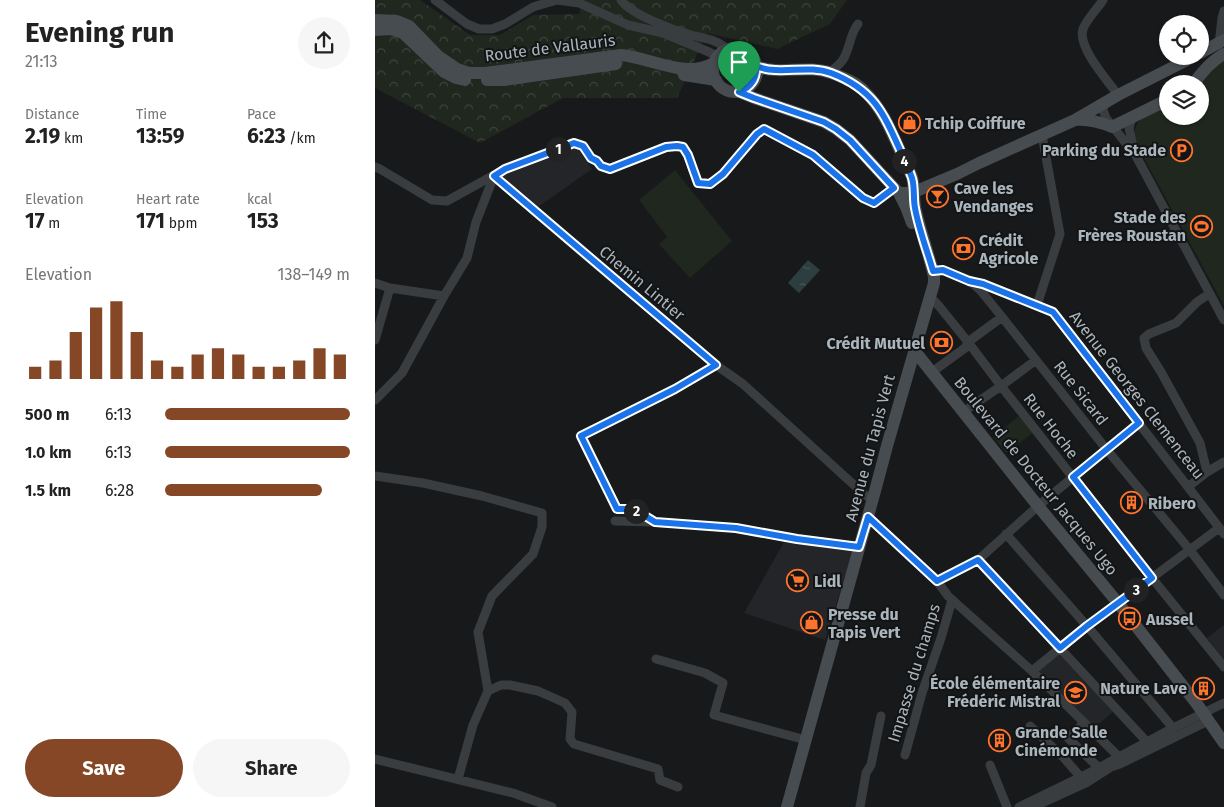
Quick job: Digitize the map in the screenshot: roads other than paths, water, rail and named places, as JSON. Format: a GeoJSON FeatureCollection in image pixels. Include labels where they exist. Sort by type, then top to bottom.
{"type":"FeatureCollection","features":[{"type":"Feature","properties":{"kind":"main road","name":"Route de Vallauris"},"geometry":{"type":"LineString","coordinates":[[375,20],[397,21],[409,26],[438,56],[457,69],[469,73],[485,73],[621,55],[635,56],[675,68],[698,70],[707,67],[720,57]]}},
{"type":"Feature","properties":{"kind":"main road","name":"Route de Vallauris"},"geometry":{"type":"LineString","coordinates":[[375,30],[391,29],[403,33],[444,72],[456,78],[469,81],[504,80],[622,63],[715,80]]}},
{"type":"Feature","properties":{"kind":"main road"},"geometry":{"type":"LineString","coordinates":[[739,92],[749,87],[757,72],[750,55],[739,49],[720,57],[713,72],[715,80],[723,88],[733,92],[739,92],[824,122],[850,140],[896,190],[909,213],[918,243],[933,271]]}},
{"type":"Feature","properties":{"kind":"main road"},"geometry":{"type":"LineString","coordinates":[[1209,53],[1222,49]]}},
{"type":"Feature","properties":{"kind":"main road"},"geometry":{"type":"LineString","coordinates":[[1200,75],[1222,49]]}},
{"type":"Feature","properties":{"kind":"main road"},"geometry":{"type":"LineString","coordinates":[[896,190],[909,193],[914,192],[957,174],[1075,120],[1179,65]]}},
{"type":"Feature","properties":{"kind":"main road"},"geometry":{"type":"LineString","coordinates":[[756,66],[771,70],[806,69],[829,72],[863,90],[879,108],[892,132],[912,178],[915,208],[933,271]]}},
{"type":"Feature","properties":{"kind":"main road"},"geometry":{"type":"LineString","coordinates":[[1075,120],[1085,119],[1113,128],[1159,104]]}},
{"type":"Feature","properties":{"kind":"main road","name":"Avenue du Tapis Vert"},"geometry":{"type":"LineString","coordinates":[[787,807],[934,283],[933,271]]}},
{"type":"Feature","properties":{"kind":"main road","name":"Boulevard de Docteur Jacques Ugo"},"geometry":{"type":"LineString","coordinates":[[914,350],[1037,506],[1118,603],[1223,740]]}},
{"type":"Feature","properties":{"kind":"street"},"geometry":{"type":"LineString","coordinates":[[435,0],[467,24],[479,29],[492,29],[505,24],[533,7],[557,0],[579,2],[628,25],[663,33],[720,57],[724,46],[719,43],[679,31],[634,11],[621,0]]}},
{"type":"Feature","properties":{"kind":"street"},"geometry":{"type":"LineString","coordinates":[[1103,0],[1084,27],[1083,43],[1118,96]]}},
{"type":"Feature","properties":{"kind":"street"},"geometry":{"type":"LineString","coordinates":[[1222,49],[1222,18],[1224,11]]}},
{"type":"Feature","properties":{"kind":"street"},"geometry":{"type":"LineString","coordinates":[[829,72],[840,64],[845,56],[853,30],[857,24]]}},
{"type":"Feature","properties":{"kind":"street"},"geometry":{"type":"LineString","coordinates":[[845,56],[845,70],[849,81]]}},
{"type":"Feature","properties":{"kind":"street"},"geometry":{"type":"LineString","coordinates":[[1107,102],[1103,110],[1106,118],[1135,156],[1224,320]]}},
{"type":"Feature","properties":{"kind":"street"},"geometry":{"type":"LineString","coordinates":[[1132,117],[1129,128],[1135,156]]}},
{"type":"Feature","properties":{"kind":"street"},"geometry":{"type":"LineString","coordinates":[[375,167],[432,200],[447,201],[505,169],[574,143],[583,146],[591,158],[601,166],[610,169],[666,147],[677,146],[683,147],[688,155],[698,183],[710,184],[723,174],[757,134],[764,129],[813,155],[863,198],[874,203],[896,190]]}},
{"type":"Feature","properties":{"kind":"street"},"geometry":{"type":"LineString","coordinates":[[1037,305],[1059,234],[1042,135]]}},
{"type":"Feature","properties":{"kind":"street"},"geometry":{"type":"LineString","coordinates":[[375,400],[402,373],[443,296],[467,258],[476,222],[494,176]]}},
{"type":"Feature","properties":{"kind":"street","name":"Chemin Lintier"},"geometry":{"type":"LineString","coordinates":[[494,176],[716,365],[743,384],[865,496],[873,500]]}},
{"type":"Feature","properties":{"kind":"street","name":"Avenue Georges Clemenceau"},"geometry":{"type":"LineString","coordinates":[[933,271],[943,270],[1053,312],[1221,531]]}},
{"type":"Feature","properties":{"kind":"street","name":"Rue Sicard"},"geometry":{"type":"LineString","coordinates":[[969,281],[981,291],[1107,450],[1190,550],[1224,595]]}},
{"type":"Feature","properties":{"kind":"street"},"geometry":{"type":"LineString","coordinates":[[375,283],[390,288],[443,296]]}},
{"type":"Feature","properties":{"kind":"street"},"geometry":{"type":"LineString","coordinates":[[375,340],[390,288]]}},
{"type":"Feature","properties":{"kind":"street"},"geometry":{"type":"LineString","coordinates":[[1207,472],[1200,443],[1146,348],[1144,338],[1176,323],[1197,302],[1209,294]]}},
{"type":"Feature","properties":{"kind":"street","name":"Rue Hoche"},"geometry":{"type":"LineString","coordinates":[[930,297],[968,342],[1224,668]]}},
{"type":"Feature","properties":{"kind":"street"},"geometry":{"type":"LineString","coordinates":[[932,372],[965,348],[968,342],[1002,317]]}},
{"type":"Feature","properties":{"kind":"street"},"geometry":{"type":"LineString","coordinates":[[963,412],[1036,360]]}},
{"type":"Feature","properties":{"kind":"street"},"geometry":{"type":"LineString","coordinates":[[655,522],[634,509],[617,509],[581,436],[675,389],[716,365]]}},
{"type":"Feature","properties":{"kind":"street"},"geometry":{"type":"LineString","coordinates":[[937,581],[978,560],[1037,506],[1139,423]]}},
{"type":"Feature","properties":{"kind":"street"},"geometry":{"type":"LineString","coordinates":[[1188,487],[1224,462]]}},
{"type":"Feature","properties":{"kind":"street"},"geometry":{"type":"LineString","coordinates":[[375,476],[440,486],[543,513],[543,527],[533,554],[492,596],[478,632],[489,691],[473,725],[458,779]]}},
{"type":"Feature","properties":{"kind":"street"},"geometry":{"type":"LineString","coordinates":[[868,517],[937,581],[952,600],[1032,671],[1084,723],[1115,761]]}},
{"type":"Feature","properties":{"kind":"street"},"geometry":{"type":"LineString","coordinates":[[615,521],[736,528],[797,539],[859,547]]}},
{"type":"Feature","properties":{"kind":"street"},"geometry":{"type":"LineString","coordinates":[[1032,671],[1118,603],[1190,550],[1221,531]]}},
{"type":"Feature","properties":{"kind":"street"},"geometry":{"type":"LineString","coordinates":[[1007,534],[1087,626],[1171,732]]}},
{"type":"Feature","properties":{"kind":"street"},"geometry":{"type":"LineString","coordinates":[[978,560],[1151,743]]}},
{"type":"Feature","properties":{"kind":"street","name":"Impasse du champs"},"geometry":{"type":"LineString","coordinates":[[905,755],[922,693],[952,600]]}},
{"type":"Feature","properties":{"kind":"street"},"geometry":{"type":"LineString","coordinates":[[656,659],[705,673],[723,683],[714,715],[806,740]]}},
{"type":"Feature","properties":{"kind":"street"},"geometry":{"type":"LineString","coordinates":[[489,691],[501,685],[510,685],[538,691],[565,703],[572,712],[571,739],[574,744],[658,769],[660,780],[678,787]]}},
{"type":"Feature","properties":{"kind":"street"},"geometry":{"type":"LineString","coordinates":[[1033,807],[1115,761],[1171,732],[1206,717],[1224,703]]}},
{"type":"Feature","properties":{"kind":"street"},"geometry":{"type":"LineString","coordinates":[[860,807],[866,773],[871,765],[881,716]]}},
{"type":"Feature","properties":{"kind":"street"},"geometry":{"type":"LineString","coordinates":[[1084,723],[1068,738],[1098,771]]}},
{"type":"Feature","properties":{"kind":"street"},"geometry":{"type":"LineString","coordinates":[[1030,726],[1064,758],[1083,780]]}},
{"type":"Feature","properties":{"kind":"street"},"geometry":{"type":"LineString","coordinates":[[375,759],[513,793],[552,807]]}},
{"type":"Feature","properties":{"kind":"street"},"geometry":{"type":"LineString","coordinates":[[990,765],[1007,807]]}},
{"type":"Feature","properties":{"kind":"street"},"geometry":{"type":"LineString","coordinates":[[1019,807],[1083,780]]}},
{"type":"Feature","properties":{"kind":"water"},"geometry":{"type":"Polygon","coordinates":[[[808,260],[820,270],[799,293],[788,283],[808,260]]]}},
{"type":"Feature","properties":{"kind":"place","name":"Tchip Coiffure"},"geometry":{"type":"Point","coordinates":[909,123]}},
{"type":"Feature","properties":{"kind":"place","name":"Parking du Stade"},"geometry":{"type":"Point","coordinates":[1182,150]}},
{"type":"Feature","properties":{"kind":"place","name":"Cave les Vendanges"},"geometry":{"type":"Point","coordinates":[938,197]}},
{"type":"Feature","properties":{"kind":"place","name":"Stade des Frères Roustan"},"geometry":{"type":"Point","coordinates":[1202,226]}},
{"type":"Feature","properties":{"kind":"place","name":"Crédit Agricole"},"geometry":{"type":"Point","coordinates":[963,249]}},
{"type":"Feature","properties":{"kind":"place","name":"Crédit Mutuel"},"geometry":{"type":"Point","coordinates":[941,343]}},
{"type":"Feature","properties":{"kind":"place","name":"Ribero"},"geometry":{"type":"Point","coordinates":[1132,503]}},
{"type":"Feature","properties":{"kind":"place","name":"Lidl"},"geometry":{"type":"Point","coordinates":[798,581]}},
{"type":"Feature","properties":{"kind":"place","name":"Aussel"},"geometry":{"type":"Point","coordinates":[1130,619]}},
{"type":"Feature","properties":{"kind":"place","name":"Presse du Tapis Vert"},"geometry":{"type":"Point","coordinates":[812,623]}},
{"type":"Feature","properties":{"kind":"place","name":"Nature Lave"},"geometry":{"type":"Point","coordinates":[1203,688]}},
{"type":"Feature","properties":{"kind":"place","name":"École élémentaire Frédéric Mistral"},"geometry":{"type":"Point","coordinates":[1076,692]}},
{"type":"Feature","properties":{"kind":"place","name":"Grande Salle Cinémonde"},"geometry":{"type":"Point","coordinates":[999,741]}}]}
